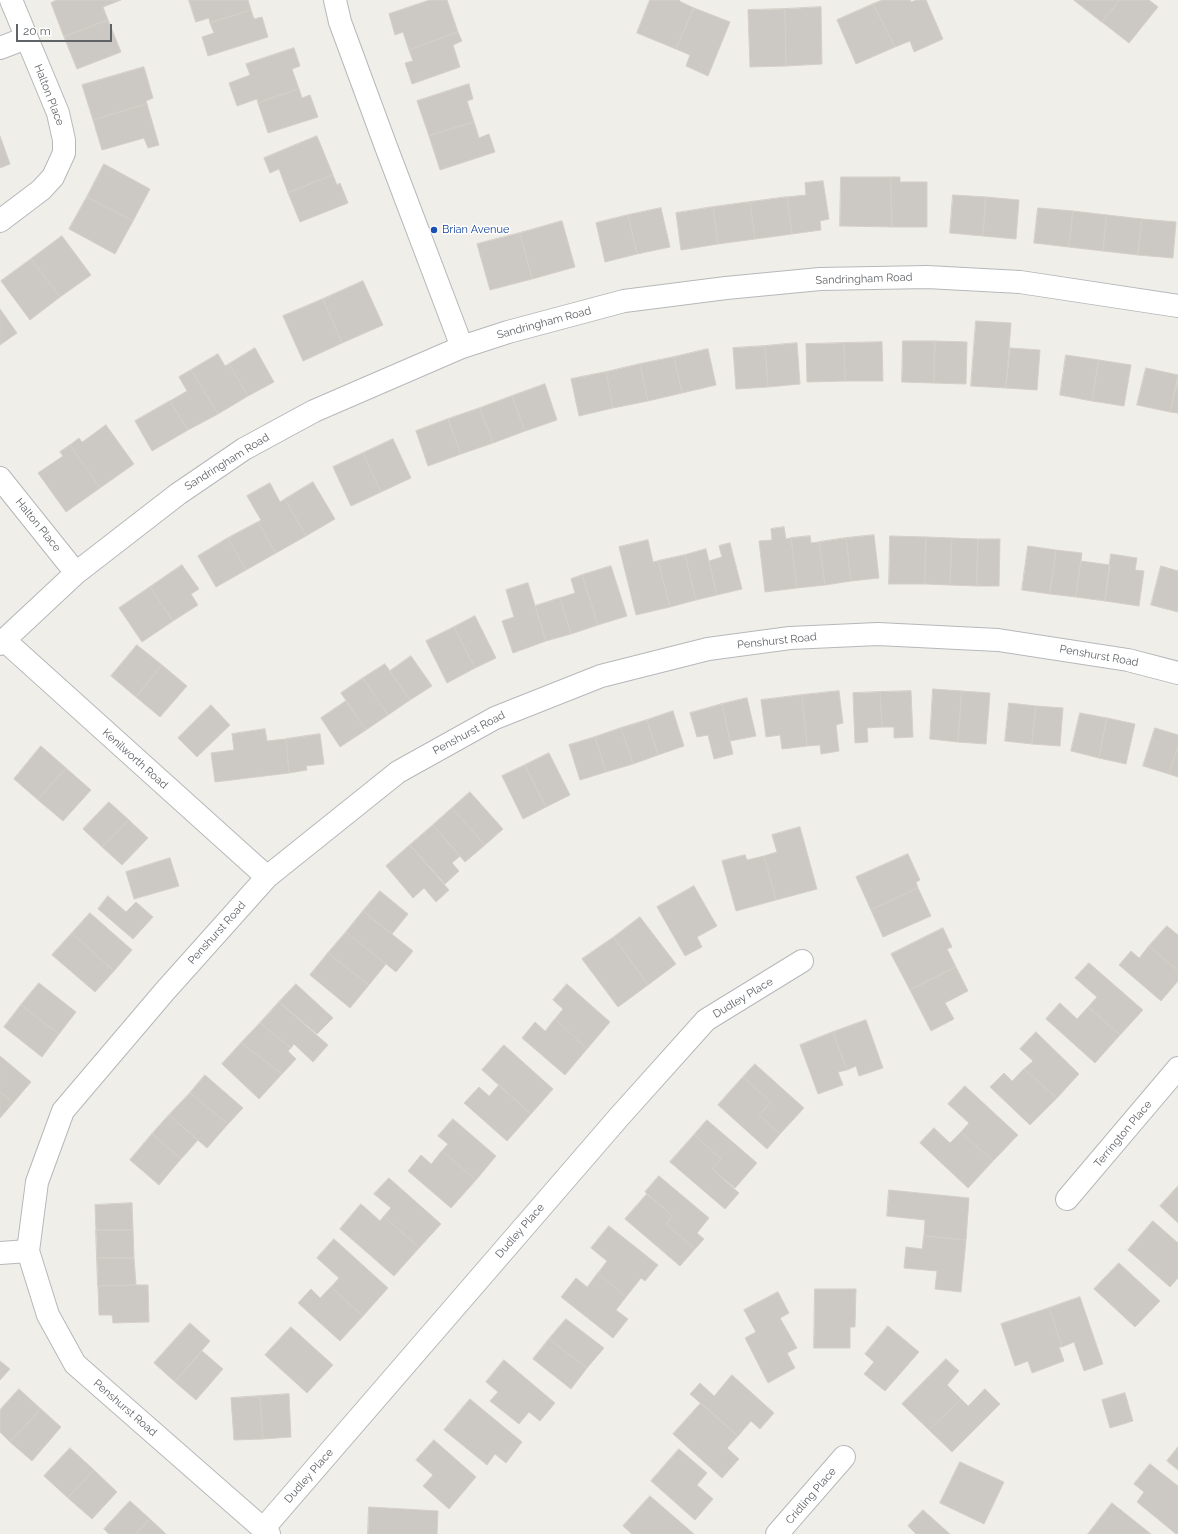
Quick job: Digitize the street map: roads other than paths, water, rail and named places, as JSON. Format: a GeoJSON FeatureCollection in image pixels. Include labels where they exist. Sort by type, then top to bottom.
{"type":"FeatureCollection","features":[{"type":"Feature","properties":{"kind":"street","name":"Halton Place"},"geometry":{"type":"LineString","coordinates":[[0,221],[41,190],[53,177],[64,153],[64,140],[58,113],[11,0]]}},
{"type":"Feature","properties":{"kind":"street"},"geometry":{"type":"LineString","coordinates":[[336,0],[340,22],[462,347]]}},
{"type":"Feature","properties":{"kind":"street"},"geometry":{"type":"LineString","coordinates":[[0,48],[26,38]]}},
{"type":"Feature","properties":{"kind":"street","name":"Sandringham Road"},"geometry":{"type":"LineString","coordinates":[[2,642],[76,573],[178,494],[244,450],[314,411],[462,347],[508,332],[624,301],[726,288],[820,279],[927,277],[1020,282],[1178,306]]}},
{"type":"Feature","properties":{"kind":"street","name":"Halton Place"},"geometry":{"type":"LineString","coordinates":[[0,478],[76,573]]}},
{"type":"Feature","properties":{"kind":"street","name":"Penshurst Road"},"geometry":{"type":"LineString","coordinates":[[266,1532],[75,1364],[48,1315],[28,1251],[37,1182],[63,1110],[165,991],[267,877],[398,772],[495,718],[601,676],[708,649],[790,638],[878,634],[998,640],[1128,660],[1178,673]]}},
{"type":"Feature","properties":{"kind":"street","name":"Kenilworth Road"},"geometry":{"type":"LineString","coordinates":[[2,642],[267,877]]}},
{"type":"Feature","properties":{"kind":"street","name":"Dudley Place"},"geometry":{"type":"LineString","coordinates":[[266,1532],[618,1118],[706,1020],[802,961]]}},
{"type":"Feature","properties":{"kind":"street","name":"Terrington Place"},"geometry":{"type":"LineString","coordinates":[[1067,1199],[1178,1068]]}},
{"type":"Feature","properties":{"kind":"street"},"geometry":{"type":"LineString","coordinates":[[0,1253],[28,1251]]}},
{"type":"Feature","properties":{"kind":"street","name":"Cridling Place"},"geometry":{"type":"LineString","coordinates":[[777,1534],[844,1457]]}},
{"type":"Feature","properties":{"kind":"place","name":"Brian Avenue"},"geometry":{"type":"Point","coordinates":[434,230]}}]}
